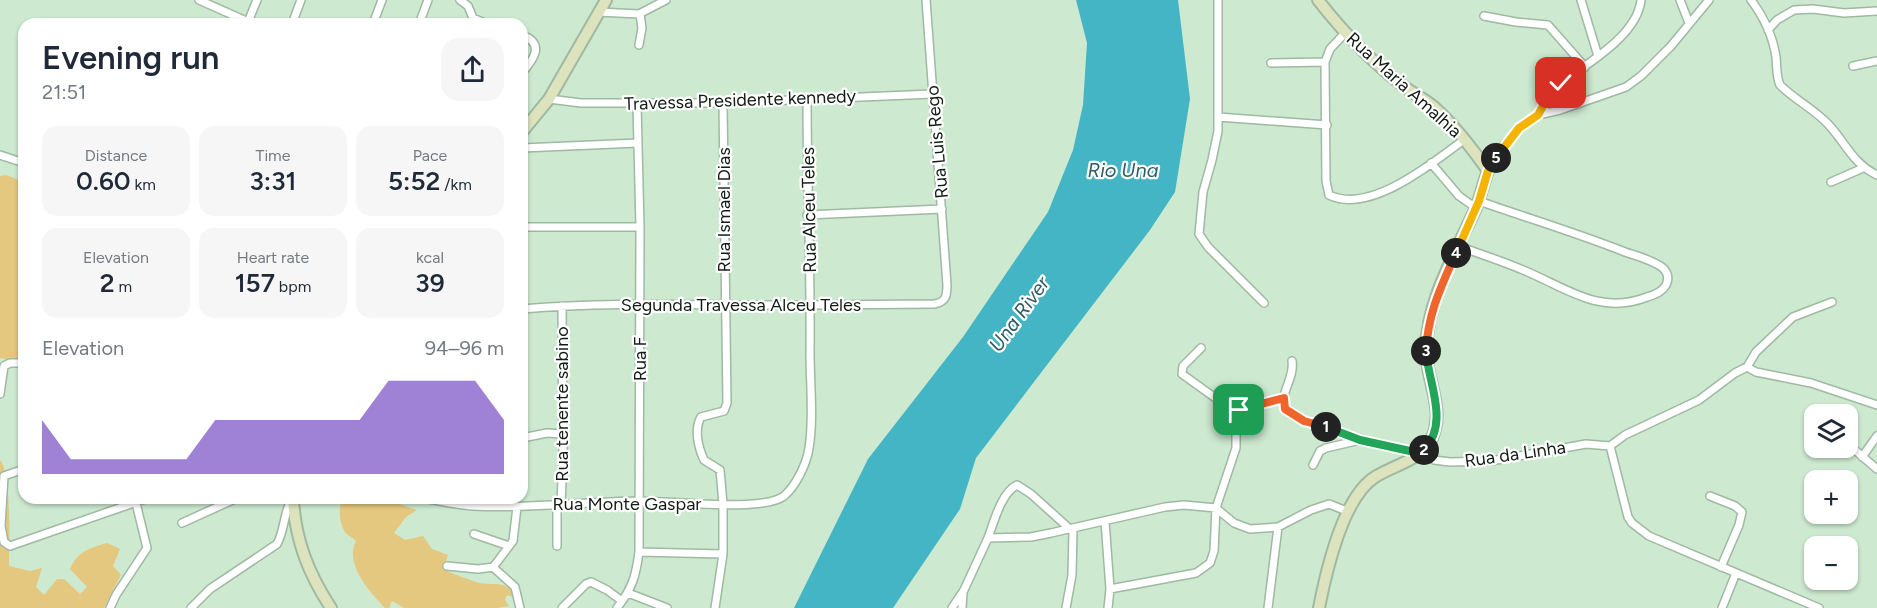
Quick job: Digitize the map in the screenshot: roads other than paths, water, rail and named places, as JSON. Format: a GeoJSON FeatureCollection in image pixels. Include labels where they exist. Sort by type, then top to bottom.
{"type":"FeatureCollection","features":[{"type":"Feature","properties":{"kind":"street"},"geometry":{"type":"LineString","coordinates":[[199,0],[240,18]]}},
{"type":"Feature","properties":{"kind":"street"},"geometry":{"type":"LineString","coordinates":[[252,18],[257,0]]}},
{"type":"Feature","properties":{"kind":"street"},"geometry":{"type":"LineString","coordinates":[[294,18],[301,0]]}},
{"type":"Feature","properties":{"kind":"street"},"geometry":{"type":"LineString","coordinates":[[375,18],[382,0]]}},
{"type":"Feature","properties":{"kind":"street"},"geometry":{"type":"LineString","coordinates":[[421,18],[428,0]]}},
{"type":"Feature","properties":{"kind":"street"},"geometry":{"type":"LineString","coordinates":[[460,0],[466,3],[473,18]]}},
{"type":"Feature","properties":{"kind":"street"},"geometry":{"type":"LineString","coordinates":[[528,123],[549,99],[606,0]]}},
{"type":"Feature","properties":{"kind":"street"},"geometry":{"type":"LineString","coordinates":[[599,12],[640,14],[666,0]]}},
{"type":"Feature","properties":{"kind":"street","name":"Rua Luis Rego"},"geometry":{"type":"LineString","coordinates":[[926,0],[947,285]]}},
{"type":"Feature","properties":{"kind":"street"},"geometry":{"type":"LineString","coordinates":[[1218,0],[1218,117],[1215,146],[1200,207],[1199,234],[1208,247],[1264,303]]}},
{"type":"Feature","properties":{"kind":"street","name":"Rua Maria Amalhia"},"geometry":{"type":"LineString","coordinates":[[1318,0],[1346,33],[1378,64],[1434,108],[1465,139],[1488,171]]}},
{"type":"Feature","properties":{"kind":"street"},"geometry":{"type":"LineString","coordinates":[[1581,0],[1598,56]]}},
{"type":"Feature","properties":{"kind":"street"},"geometry":{"type":"LineString","coordinates":[[1538,115],[1549,95],[1561,83],[1585,67],[1622,36],[1634,22],[1640,10],[1641,0]]}},
{"type":"Feature","properties":{"kind":"street"},"geometry":{"type":"LineString","coordinates":[[1680,0],[1689,23]]}},
{"type":"Feature","properties":{"kind":"street"},"geometry":{"type":"LineString","coordinates":[[1319,608],[1331,557],[1360,490],[1374,478],[1402,465],[1423,451],[1435,428],[1437,414],[1434,387],[1426,354],[1429,320],[1442,283],[1477,204],[1488,171],[1504,145],[1519,128],[1538,115],[1560,110],[1626,87],[1656,62],[1709,0]]}},
{"type":"Feature","properties":{"kind":"street"},"geometry":{"type":"LineString","coordinates":[[1751,0],[1768,30],[1776,57],[1777,77],[1780,85],[1828,125],[1863,168],[1877,175]]}},
{"type":"Feature","properties":{"kind":"street"},"geometry":{"type":"LineString","coordinates":[[1768,30],[1777,20],[1794,10],[1814,9],[1844,13],[1877,11]]}},
{"type":"Feature","properties":{"kind":"street"},"geometry":{"type":"LineString","coordinates":[[639,45],[642,28],[640,14]]}},
{"type":"Feature","properties":{"kind":"street"},"geometry":{"type":"LineString","coordinates":[[1484,16],[1548,25],[1585,67]]}},
{"type":"Feature","properties":{"kind":"street"},"geometry":{"type":"LineString","coordinates":[[1346,33],[1330,49],[1325,62],[1326,187],[1328,193],[1334,197],[1358,198],[1375,195],[1404,181],[1465,139]]}},
{"type":"Feature","properties":{"kind":"street"},"geometry":{"type":"LineString","coordinates":[[528,39],[535,49],[533,60],[528,66]]}},
{"type":"Feature","properties":{"kind":"street"},"geometry":{"type":"LineString","coordinates":[[1853,66],[1877,61]]}},
{"type":"Feature","properties":{"kind":"street"},"geometry":{"type":"LineString","coordinates":[[1271,63],[1325,62]]}},
{"type":"Feature","properties":{"kind":"street","name":"Travessa Presidente kennedy"},"geometry":{"type":"LineString","coordinates":[[549,99],[581,103],[723,103],[932,94]]}},
{"type":"Feature","properties":{"kind":"street","name":"Rua Alceu Teles"},"geometry":{"type":"LineString","coordinates":[[804,464],[810,440],[811,305],[807,215],[807,99]]}},
{"type":"Feature","properties":{"kind":"street","name":"Rua Ismael Dias"},"geometry":{"type":"LineString","coordinates":[[723,103],[726,407],[721,412],[701,417],[697,429],[699,447],[704,460],[720,470],[723,504]]}},
{"type":"Feature","properties":{"kind":"street","name":"Rua F"},"geometry":{"type":"LineString","coordinates":[[617,608],[633,584],[639,552],[638,104]]}},
{"type":"Feature","properties":{"kind":"street"},"geometry":{"type":"LineString","coordinates":[[1218,117],[1327,125]]}},
{"type":"Feature","properties":{"kind":"street"},"geometry":{"type":"LineString","coordinates":[[528,148],[638,143]]}},
{"type":"Feature","properties":{"kind":"street"},"geometry":{"type":"LineString","coordinates":[[0,155],[18,161]]}},
{"type":"Feature","properties":{"kind":"street"},"geometry":{"type":"LineString","coordinates":[[1431,163],[1459,196],[1652,262],[1668,276],[1666,284],[1657,294],[1617,303],[1593,301],[1581,298],[1526,271],[1458,246]]}},
{"type":"Feature","properties":{"kind":"street"},"geometry":{"type":"LineString","coordinates":[[1831,182],[1863,168]]}},
{"type":"Feature","properties":{"kind":"street"},"geometry":{"type":"LineString","coordinates":[[807,215],[942,210]]}},
{"type":"Feature","properties":{"kind":"street"},"geometry":{"type":"LineString","coordinates":[[528,227],[640,227]]}},
{"type":"Feature","properties":{"kind":"street","name":"Segunda Travessa Alceu Teles"},"geometry":{"type":"LineString","coordinates":[[528,309],[640,304],[937,303],[946,298],[947,285]]}},
{"type":"Feature","properties":{"kind":"street"},"geometry":{"type":"LineString","coordinates":[[1819,608],[1649,536],[1632,523],[1628,517],[1610,446],[1625,435],[1699,400],[1735,373],[1747,367],[1756,352],[1792,317],[1832,302]]}},
{"type":"Feature","properties":{"kind":"street","name":"Rua tenente sabino"},"geometry":{"type":"LineString","coordinates":[[557,546],[563,434],[562,306]]}},
{"type":"Feature","properties":{"kind":"street"},"geometry":{"type":"LineString","coordinates":[[1201,348],[1183,366],[1182,374],[1236,410],[1284,398],[1292,373],[1292,361]]}},
{"type":"Feature","properties":{"kind":"street"},"geometry":{"type":"LineString","coordinates":[[0,394],[4,366],[18,363]]}},
{"type":"Feature","properties":{"kind":"street"},"geometry":{"type":"LineString","coordinates":[[1747,367],[1756,372],[1811,383],[1877,405]]}},
{"type":"Feature","properties":{"kind":"street","name":"Rua da Linha"},"geometry":{"type":"LineString","coordinates":[[1284,398],[1285,409],[1304,421],[1360,440],[1423,451],[1434,460],[1491,461],[1586,444],[1610,446]]}},
{"type":"Feature","properties":{"kind":"street"},"geometry":{"type":"LineString","coordinates":[[1110,589],[1196,573],[1210,563],[1214,551],[1216,508],[1235,453],[1236,410]]}},
{"type":"Feature","properties":{"kind":"street","name":"Rua tenente sabino"},"geometry":{"type":"LineString","coordinates":[[528,437],[547,433],[563,434]]}},
{"type":"Feature","properties":{"kind":"street"},"geometry":{"type":"LineString","coordinates":[[1862,457],[1877,436]]}},
{"type":"Feature","properties":{"kind":"street"},"geometry":{"type":"LineString","coordinates":[[1313,465],[1320,451],[1360,440]]}},
{"type":"Feature","properties":{"kind":"street"},"geometry":{"type":"LineString","coordinates":[[1858,453],[1877,469]]}},
{"type":"Feature","properties":{"kind":"street","name":"Rua Monte Gaspar"},"geometry":{"type":"LineString","coordinates":[[459,504],[517,507],[559,503],[638,501],[748,504],[779,499],[791,488],[804,464]]}},
{"type":"Feature","properties":{"kind":"street"},"geometry":{"type":"LineString","coordinates":[[18,471],[2,475],[2,533],[3,540],[8,545],[15,545],[133,504]]}},
{"type":"Feature","properties":{"kind":"street"},"geometry":{"type":"LineString","coordinates":[[952,608],[964,591],[1003,501],[1017,485],[1031,494],[1072,530],[1072,575],[1066,608]]}},
{"type":"Feature","properties":{"kind":"street"},"geometry":{"type":"LineString","coordinates":[[1710,496],[1735,506],[1742,512],[1739,525],[1721,567]]}},
{"type":"Feature","properties":{"kind":"street"},"geometry":{"type":"LineString","coordinates":[[110,608],[116,595],[146,552],[136,504]]}},
{"type":"Feature","properties":{"kind":"street"},"geometry":{"type":"LineString","coordinates":[[182,523],[224,504]]}},
{"type":"Feature","properties":{"kind":"street"},"geometry":{"type":"LineString","coordinates":[[191,608],[210,589],[276,544],[282,533],[284,516],[289,504]]}},
{"type":"Feature","properties":{"kind":"street"},"geometry":{"type":"LineString","coordinates":[[293,504],[294,521],[303,555],[310,573],[331,608]]}},
{"type":"Feature","properties":{"kind":"street"},"geometry":{"type":"LineString","coordinates":[[715,608],[723,554],[723,504]]}},
{"type":"Feature","properties":{"kind":"street"},"geometry":{"type":"LineString","coordinates":[[988,538],[1032,537],[1072,530],[1165,507],[1184,505],[1216,508],[1234,523],[1250,529],[1278,527],[1311,510],[1329,504],[1349,512]]}},
{"type":"Feature","properties":{"kind":"street"},"geometry":{"type":"LineString","coordinates":[[494,567],[495,561],[514,537],[517,507]]}},
{"type":"Feature","properties":{"kind":"street"},"geometry":{"type":"LineString","coordinates":[[1105,521],[1110,589],[1108,608]]}},
{"type":"Feature","properties":{"kind":"street"},"geometry":{"type":"LineString","coordinates":[[1268,608],[1278,527]]}},
{"type":"Feature","properties":{"kind":"street"},"geometry":{"type":"LineString","coordinates":[[474,534],[509,546]]}},
{"type":"Feature","properties":{"kind":"street"},"geometry":{"type":"LineString","coordinates":[[639,552],[723,554]]}},
{"type":"Feature","properties":{"kind":"street"},"geometry":{"type":"LineString","coordinates":[[447,566],[478,569],[494,567]]}},
{"type":"Feature","properties":{"kind":"street"},"geometry":{"type":"LineString","coordinates":[[494,567],[514,587],[520,608]]}},
{"type":"Feature","properties":{"kind":"street"},"geometry":{"type":"LineString","coordinates":[[1722,608],[1736,573]]}},
{"type":"Feature","properties":{"kind":"street"},"geometry":{"type":"LineString","coordinates":[[562,608],[586,584],[591,582],[622,601]]}},
{"type":"Feature","properties":{"kind":"street"},"geometry":{"type":"LineString","coordinates":[[962,608],[964,591]]}},
{"type":"Feature","properties":{"kind":"street"},"geometry":{"type":"LineString","coordinates":[[628,594],[667,608]]}},
{"type":"Feature","properties":{"kind":"water","name":"Rio Una"},"geometry":{"type":"Polygon","coordinates":[[[1076,0],[1178,0],[1190,99],[1175,192],[1150,230],[976,458],[960,509],[893,608],[794,608],[868,459],[963,337],[1048,212],[1073,150],[1083,105],[1087,43],[1076,0]]]}},
{"type":"Feature","properties":{"kind":"water label","name":"Una River"},"geometry":{"type":"Point","coordinates":[1019,314]}}]}
